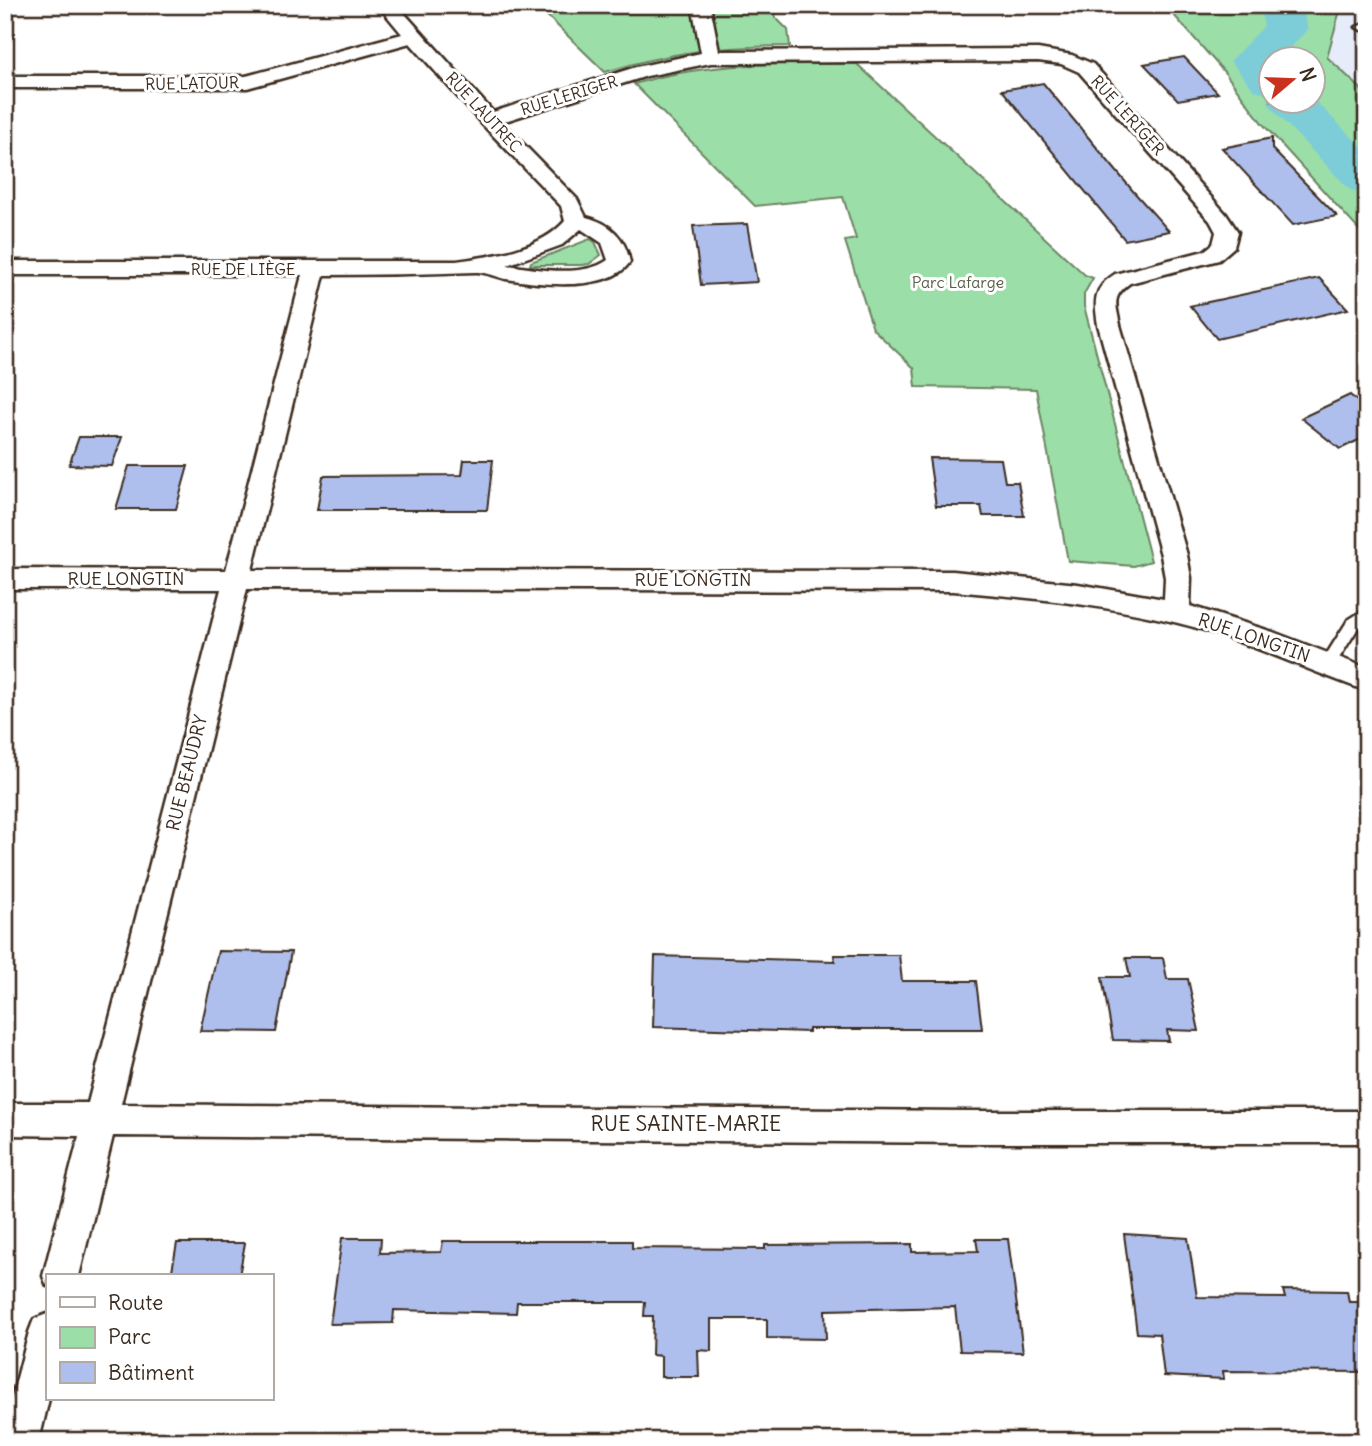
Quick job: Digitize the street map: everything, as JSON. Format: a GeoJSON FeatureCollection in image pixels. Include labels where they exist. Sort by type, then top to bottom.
{"type":"FeatureCollection","features":[{"type":"Feature","properties":{"kind":"street","name":"RUE LAUTREC"},"geometry":{"type":"LineString","coordinates":[[387,5],[489,120],[570,203],[576,222]]}},
{"type":"Feature","properties":{"kind":"street"},"geometry":{"type":"LineString","coordinates":[[701,5],[711,57]]}},
{"type":"Feature","properties":{"kind":"street","name":"RUE LATOUR"},"geometry":{"type":"LineString","coordinates":[[5,82],[247,82],[414,36]]}},
{"type":"Feature","properties":{"kind":"street","name":"RUE LERIGER"},"geometry":{"type":"LineString","coordinates":[[489,120],[643,71],[711,57],[1038,55],[1065,59],[1086,68],[1219,218],[1227,236],[1219,252],[1205,260],[1125,277],[1108,289],[1105,297],[1109,326],[1174,555],[1178,578],[1177,613]]}},
{"type":"Feature","properties":{"kind":"street","name":"RUE DE LIÈGE"},"geometry":{"type":"LineString","coordinates":[[5,268],[430,270],[480,265],[523,253],[557,239],[570,231],[576,222],[595,226],[604,232],[614,243],[619,262],[599,274],[581,275],[499,271],[480,265]]}},
{"type":"Feature","properties":{"kind":"street","name":"RUE BEAUDRY"},"geometry":{"type":"LineString","coordinates":[[62,1274],[314,270]]}},
{"type":"Feature","properties":{"kind":"street","name":"RUE LONGTIN"},"geometry":{"type":"LineString","coordinates":[[5,579],[953,581],[1066,593],[1177,613],[1291,649],[1367,680]]}},
{"type":"Feature","properties":{"kind":"street","name":"RUE SAINTE-MARIE"},"geometry":{"type":"LineString","coordinates":[[5,1119],[1367,1127]]}},
{"type":"Feature","properties":{"kind":"street"},"geometry":{"type":"LineString","coordinates":[[20,1441],[46,1336]]}},
{"type":"Feature","properties":{"kind":"lane"},"geometry":{"type":"LineString","coordinates":[[1328,664],[1353,624],[1367,613]]}},
{"type":"Feature","properties":{"kind":"shaded area"},"geometry":{"type":"Polygon","coordinates":[[[1337,5],[1367,5],[1367,99],[1360,88],[1327,57],[1339,14],[1337,5]]]}},
{"type":"Feature","properties":{"kind":"green space"},"geometry":{"type":"Polygon","coordinates":[[[536,5],[774,5],[775,17],[788,30],[790,46],[741,47],[696,52],[605,72],[536,5]]]}},
{"type":"Feature","properties":{"kind":"green space"},"geometry":{"type":"Polygon","coordinates":[[[1165,5],[1337,5],[1339,14],[1327,57],[1360,88],[1367,99],[1367,239],[1257,116],[1326,116],[1326,46],[1256,46],[1256,115],[1225,73],[1165,5]]]}},
{"type":"Feature","properties":{"kind":"green space","name":"Parc Lafarge"},"geometry":{"type":"Polygon","coordinates":[[[857,64],[1085,275],[1093,278],[1084,294],[1084,306],[1151,561],[1134,566],[1068,561],[1036,389],[916,387],[914,368],[873,329],[845,241],[856,239],[843,197],[755,206],[634,84],[689,71],[744,65],[857,64]]]}},
{"type":"Feature","properties":{"kind":"green space"},"geometry":{"type":"Polygon","coordinates":[[[590,239],[595,242],[601,255],[589,264],[530,265],[531,262],[590,239]]]}},
{"type":"Feature","properties":{"kind":"building"},"geometry":{"type":"Polygon","coordinates":[[[1184,57],[1218,93],[1178,100],[1144,64],[1184,57]]]}},
{"type":"Feature","properties":{"kind":"building"},"geometry":{"type":"Polygon","coordinates":[[[1043,83],[1169,231],[1125,240],[1002,90],[1043,83]]]}},
{"type":"Feature","properties":{"kind":"building"},"geometry":{"type":"Polygon","coordinates":[[[1272,138],[1272,149],[1337,216],[1293,225],[1222,148],[1272,138]]]}},
{"type":"Feature","properties":{"kind":"building"},"geometry":{"type":"Polygon","coordinates":[[[747,224],[757,282],[701,285],[693,226],[747,224]]]}},
{"type":"Feature","properties":{"kind":"building"},"geometry":{"type":"Polygon","coordinates":[[[1319,278],[1348,309],[1217,339],[1190,306],[1319,278]]]}},
{"type":"Feature","properties":{"kind":"building"},"geometry":{"type":"Polygon","coordinates":[[[1350,395],[1367,409],[1367,436],[1340,449],[1301,418],[1350,395]]]}},
{"type":"Feature","properties":{"kind":"building"},"geometry":{"type":"Polygon","coordinates":[[[79,437],[122,437],[112,466],[69,465],[79,437]]]}},
{"type":"Feature","properties":{"kind":"building"},"geometry":{"type":"Polygon","coordinates":[[[929,458],[1001,459],[1005,482],[1018,482],[1024,516],[983,516],[981,506],[936,506],[929,458]]]}},
{"type":"Feature","properties":{"kind":"building"},"geometry":{"type":"Polygon","coordinates":[[[464,460],[493,460],[487,510],[317,510],[323,476],[462,475],[464,460]]]}},
{"type":"Feature","properties":{"kind":"building"},"geometry":{"type":"Polygon","coordinates":[[[129,466],[188,466],[176,509],[116,509],[129,466]]]}},
{"type":"Feature","properties":{"kind":"building"},"geometry":{"type":"Polygon","coordinates":[[[218,951],[291,952],[276,1032],[200,1031],[218,951]]]}},
{"type":"Feature","properties":{"kind":"building"},"geometry":{"type":"Polygon","coordinates":[[[834,955],[899,955],[902,981],[976,981],[982,1029],[809,1029],[809,1032],[653,1027],[655,956],[835,961],[834,955]]]}},
{"type":"Feature","properties":{"kind":"building"},"geometry":{"type":"Polygon","coordinates":[[[1126,958],[1163,958],[1167,979],[1188,979],[1199,1031],[1167,1030],[1169,1041],[1113,1040],[1102,977],[1130,977],[1126,958]]]}},
{"type":"Feature","properties":{"kind":"building"},"geometry":{"type":"Polygon","coordinates":[[[1124,1234],[1188,1238],[1197,1297],[1285,1298],[1283,1290],[1347,1291],[1349,1302],[1367,1302],[1367,1372],[1223,1371],[1224,1379],[1164,1376],[1159,1334],[1137,1333],[1124,1234]]]}},
{"type":"Feature","properties":{"kind":"building"},"geometry":{"type":"Polygon","coordinates":[[[342,1238],[381,1238],[380,1253],[441,1252],[443,1241],[632,1241],[632,1248],[765,1249],[765,1245],[912,1244],[912,1252],[978,1251],[976,1239],[1008,1239],[1023,1352],[960,1351],[955,1307],[825,1310],[826,1339],[767,1338],[767,1319],[711,1319],[711,1351],[698,1350],[699,1377],[661,1377],[661,1356],[652,1355],[653,1316],[644,1316],[645,1302],[517,1302],[516,1313],[394,1310],[393,1323],[330,1324],[342,1238]]]}},
{"type":"Feature","properties":{"kind":"building"},"geometry":{"type":"Polygon","coordinates":[[[177,1243],[245,1243],[239,1274],[171,1274],[177,1243]]]}},
{"type":"Feature","properties":{"kind":"waterway"},"geometry":{"type":"LineString","coordinates":[[1268,46],[1286,29],[1280,5]]}},
{"type":"Feature","properties":{"kind":"waterway"},"geometry":{"type":"LineString","coordinates":[[1256,57],[1252,61],[1256,65]]}},
{"type":"Feature","properties":{"kind":"waterway"},"geometry":{"type":"LineString","coordinates":[[1305,116],[1367,180]]}}]}
